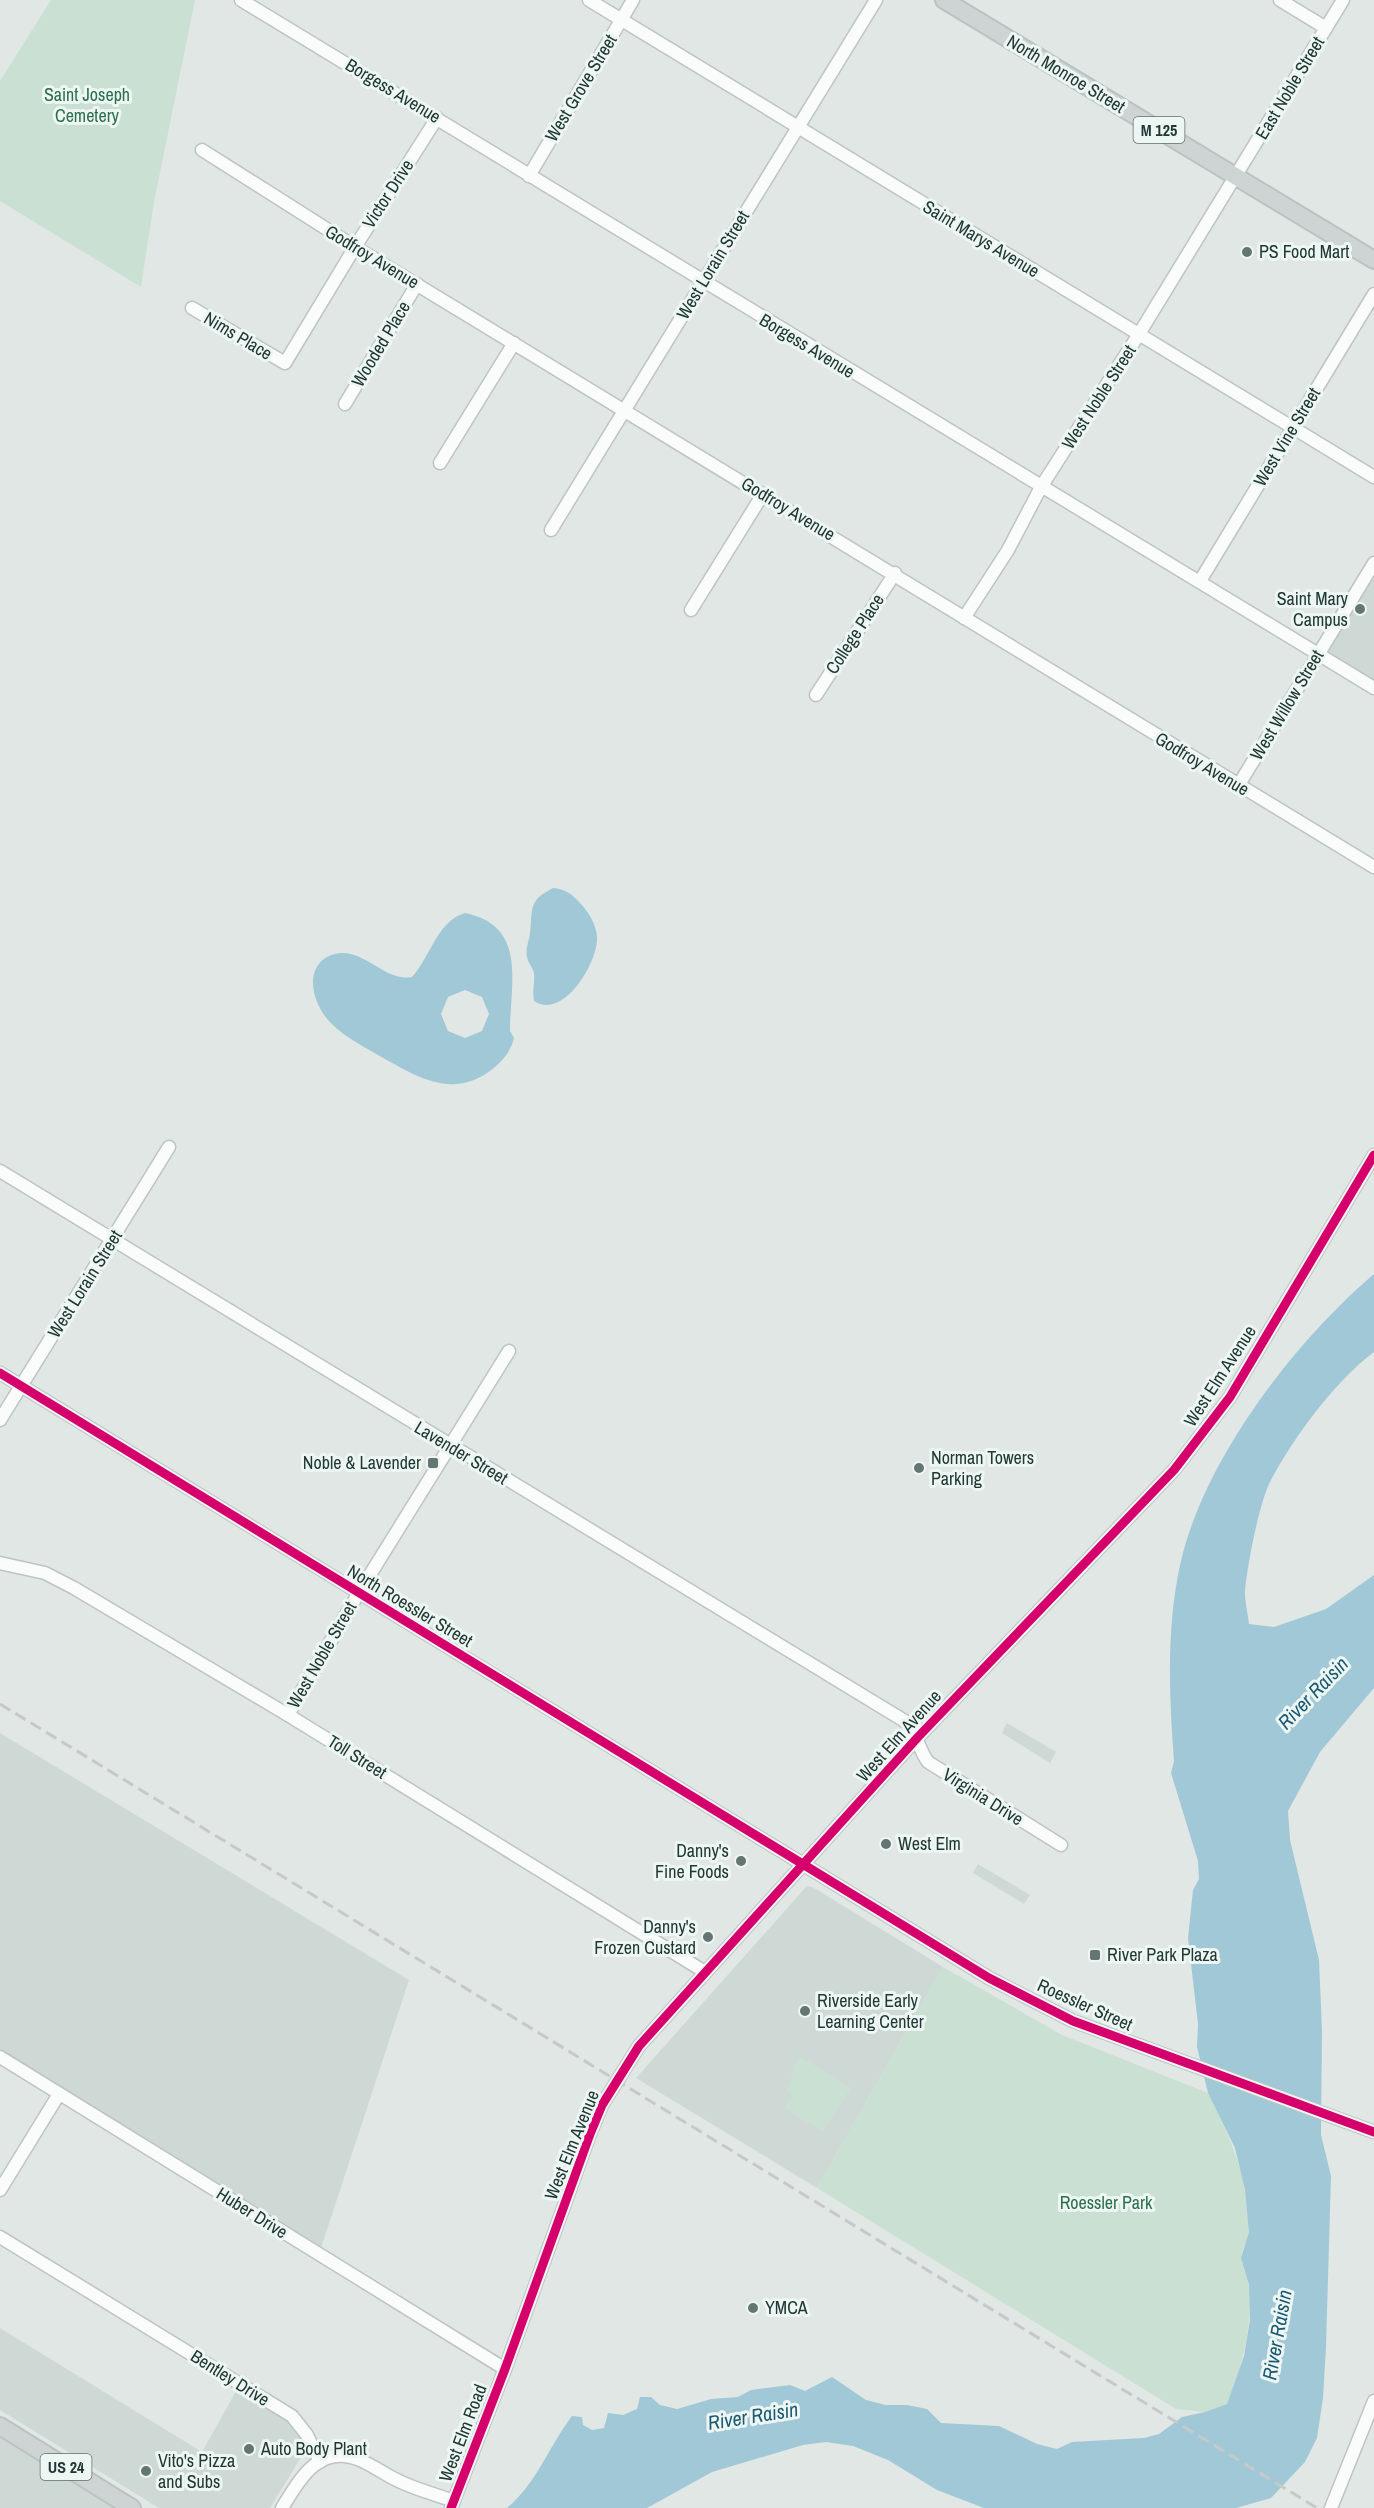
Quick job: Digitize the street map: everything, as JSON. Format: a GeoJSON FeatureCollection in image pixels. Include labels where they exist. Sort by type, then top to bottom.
{"type":"FeatureCollection","features":[{"type":"Feature","properties":{"kind":"main road","name":"North Monroe Street"},"geometry":{"type":"LineString","coordinates":[[944,0],[1374,260]]}},
{"type":"Feature","properties":{"kind":"main road","name":"US 24"},"geometry":{"type":"LineString","coordinates":[[0,2426],[132,2508]]}},
{"type":"Feature","properties":{"kind":"street","name":"Borgess Avenue"},"geometry":{"type":"LineString","coordinates":[[241,0],[438,117],[529,176],[702,282],[1374,688]]}},
{"type":"Feature","properties":{"kind":"street","name":"Saint Marys Avenue"},"geometry":{"type":"LineString","coordinates":[[589,0],[796,128],[1374,477]]}},
{"type":"Feature","properties":{"kind":"street","name":"West Grove Street"},"geometry":{"type":"LineString","coordinates":[[529,176],[633,0]]}},
{"type":"Feature","properties":{"kind":"street","name":"West Lorain Street"},"geometry":{"type":"LineString","coordinates":[[551,530],[876,0]]}},
{"type":"Feature","properties":{"kind":"street"},"geometry":{"type":"LineString","coordinates":[[1280,0],[1326,28]]}},
{"type":"Feature","properties":{"kind":"street","name":"East Noble Street"},"geometry":{"type":"LineString","coordinates":[[1236,176],[1343,0]]}},
{"type":"Feature","properties":{"kind":"street","name":"Victor Drive"},"geometry":{"type":"LineString","coordinates":[[285,363],[355,247],[438,117]]}},
{"type":"Feature","properties":{"kind":"street","name":"Godfroy Avenue"},"geometry":{"type":"LineString","coordinates":[[202,150],[355,247],[895,573],[964,618],[1374,867]]}},
{"type":"Feature","properties":{"kind":"street","name":"West Noble Street"},"geometry":{"type":"LineString","coordinates":[[964,618],[1008,550],[1041,488],[1236,176]]}},
{"type":"Feature","properties":{"kind":"street","name":"Wooded Place"},"geometry":{"type":"LineString","coordinates":[[345,404],[417,284]]}},
{"type":"Feature","properties":{"kind":"street","name":"West Vine Street"},"geometry":{"type":"LineString","coordinates":[[1200,581],[1374,294]]}},
{"type":"Feature","properties":{"kind":"street","name":"Nims Place"},"geometry":{"type":"LineString","coordinates":[[192,308],[285,363]]}},
{"type":"Feature","properties":{"kind":"street"},"geometry":{"type":"LineString","coordinates":[[441,464],[514,343]]}},
{"type":"Feature","properties":{"kind":"street"},"geometry":{"type":"LineString","coordinates":[[691,610],[763,494]]}},
{"type":"Feature","properties":{"kind":"street","name":"West Willow Street"},"geometry":{"type":"LineString","coordinates":[[1238,786],[1374,563]]}},
{"type":"Feature","properties":{"kind":"street","name":"College Place"},"geometry":{"type":"LineString","coordinates":[[816,695],[895,573]]}},
{"type":"Feature","properties":{"kind":"street","name":"West Lorain Street"},"geometry":{"type":"LineString","coordinates":[[0,1420],[169,1147]]}},
{"type":"Feature","properties":{"kind":"street","name":"West Elm Avenue"},"geometry":{"type":"LineString","coordinates":[[505,2369],[602,2105],[639,2046],[918,1737],[1174,1470],[1230,1397],[1374,1155]]}},
{"type":"Feature","properties":{"kind":"street","name":"Lavender Street"},"geometry":{"type":"LineString","coordinates":[[0,1171],[114,1238],[449,1446],[908,1723],[918,1737]]}},
{"type":"Feature","properties":{"kind":"street","name":"West Noble Street"},"geometry":{"type":"LineString","coordinates":[[288,1715],[358,1594],[510,1351]]}},
{"type":"Feature","properties":{"kind":"street","name":"North Roessler Street"},"geometry":{"type":"LineString","coordinates":[[0,1373],[804,1865]]}},
{"type":"Feature","properties":{"kind":"street","name":"Toll Street"},"geometry":{"type":"LineString","coordinates":[[0,1563],[45,1573],[74,1588],[288,1715],[705,1972]]}},
{"type":"Feature","properties":{"kind":"street","name":"Virginia Drive"},"geometry":{"type":"LineString","coordinates":[[918,1737],[923,1755],[935,1767],[1061,1845]]}},
{"type":"Feature","properties":{"kind":"street","name":"Roessler Street"},"geometry":{"type":"LineString","coordinates":[[804,1865],[989,1978],[1073,2021],[1173,2060],[1373,2131]]}},
{"type":"Feature","properties":{"kind":"street","name":"Huber Drive"},"geometry":{"type":"LineString","coordinates":[[0,2057],[505,2369]]}},
{"type":"Feature","properties":{"kind":"street"},"geometry":{"type":"LineString","coordinates":[[0,2190],[59,2094]]}},
{"type":"Feature","properties":{"kind":"street","name":"Bentley Drive"},"geometry":{"type":"LineString","coordinates":[[0,2238],[292,2416],[307,2435],[320,2462]]}},
{"type":"Feature","properties":{"kind":"street","name":"West Elm Road"},"geometry":{"type":"LineString","coordinates":[[453,2504],[505,2369]]}},
{"type":"Feature","properties":{"kind":"street"},"geometry":{"type":"LineString","coordinates":[[1331,2508],[1374,2401]]}},
{"type":"Feature","properties":{"kind":"street"},"geometry":{"type":"LineString","coordinates":[[282,2508],[302,2475],[320,2462],[340,2456],[355,2458],[402,2483],[453,2504]]}},
{"type":"Feature","properties":{"kind":"shaded area","name":"Saint Mary Campus"},"geometry":{"type":"Polygon","coordinates":[[[1374,563],[1374,688],[1318,655],[1374,563]]]}},
{"type":"Feature","properties":{"kind":"shaded area"},"geometry":{"type":"Polygon","coordinates":[[[1007,1723],[1056,1752],[1050,1763],[1002,1733],[1007,1723]]]}},
{"type":"Feature","properties":{"kind":"shaded area"},"geometry":{"type":"Polygon","coordinates":[[[0,1733],[409,1980],[319,2254],[0,2057],[0,1733]]]}},
{"type":"Feature","properties":{"kind":"shaded area"},"geometry":{"type":"Polygon","coordinates":[[[978,1864],[1030,1895],[1024,1904],[973,1873],[978,1864]]]}},
{"type":"Feature","properties":{"kind":"shaded area","name":"Riverside Early Learning Center"},"geometry":{"type":"Polygon","coordinates":[[[807,1886],[814,1888],[943,1967],[817,2188],[636,2078],[807,1886]]]}},
{"type":"Feature","properties":{"kind":"shaded area"},"geometry":{"type":"Polygon","coordinates":[[[0,2328],[202,2452],[240,2384],[292,2416],[311,2441],[270,2508],[159,2508],[0,2410],[0,2328]]]}},
{"type":"Feature","properties":{"kind":"shaded area"},"geometry":{"type":"Polygon","coordinates":[[[0,2426],[132,2508],[0,2508],[0,2426]]]}},
{"type":"Feature","properties":{"kind":"green space","name":"Saint Joseph Cemetery"},"geometry":{"type":"Polygon","coordinates":[[[51,0],[195,0],[154,202],[141,287],[0,201],[0,81],[51,0]]]}},
{"type":"Feature","properties":{"kind":"green space","name":"Roessler Park"},"geometry":{"type":"Polygon","coordinates":[[[943,1967],[1062,2035],[1208,2093],[1237,2159],[1248,2210],[1248,2237],[1242,2256],[1249,2287],[1248,2332],[1242,2361],[1227,2404],[1205,2412],[1176,2409],[817,2188],[943,1967]]]}},
{"type":"Feature","properties":{"kind":"green space"},"geometry":{"type":"Polygon","coordinates":[[[800,2056],[851,2088],[823,2132],[784,2108],[792,2095],[786,2091],[800,2056]]]}},
{"type":"Feature","properties":{"kind":"water"},"geometry":{"type":"Polygon","coordinates":[[[553,888],[568,892],[590,915],[597,940],[591,963],[576,987],[556,1003],[545,1005],[534,1001],[534,974],[526,951],[535,902],[553,888]]]}},
{"type":"Feature","properties":{"kind":"water"},"geometry":{"type":"Polygon","coordinates":[[[465,913],[485,920],[499,930],[507,943],[512,976],[510,1031],[514,1038],[504,1058],[487,1073],[459,1084],[445,1084],[417,1076],[339,1031],[319,1006],[313,988],[313,979],[320,963],[327,957],[339,953],[360,957],[391,974],[412,977],[441,932],[455,917],[465,913]],[[465,990],[448,997],[441,1014],[448,1031],[465,1038],[482,1031],[489,1014],[482,997],[465,990]]]}},
{"type":"Feature","properties":{"kind":"water","name":"River Raisin"},"geometry":{"type":"Polygon","coordinates":[[[1374,1274],[1374,1352],[1345,1378],[1316,1411],[1291,1446],[1271,1480],[1258,1519],[1245,1592],[1249,1624],[1274,1627],[1326,1609],[1374,1575],[1374,1688],[1320,1752],[1288,1811],[1290,1840],[1319,1960],[1322,2031],[1321,2135],[1331,2176],[1323,2398],[1317,2438],[1305,2462],[1271,2498],[1236,2508],[984,2508],[937,2490],[888,2460],[853,2446],[826,2442],[803,2445],[712,2472],[647,2508],[507,2508],[535,2476],[572,2416],[582,2417],[583,2425],[592,2430],[604,2428],[608,2413],[623,2415],[637,2409],[640,2397],[651,2397],[660,2405],[677,2409],[711,2399],[738,2397],[751,2390],[790,2385],[805,2391],[832,2377],[866,2400],[886,2405],[907,2405],[927,2409],[941,2423],[999,2426],[1037,2444],[1057,2449],[1072,2442],[1144,2438],[1159,2434],[1182,2417],[1227,2404],[1244,2356],[1250,2320],[1249,2285],[1241,2258],[1249,2232],[1245,2190],[1235,2148],[1208,2093],[1197,2047],[1198,2024],[1188,1938],[1193,1890],[1199,1879],[1198,1861],[1171,1773],[1174,1761],[1170,1660],[1176,1586],[1193,1522],[1210,1482],[1232,1443],[1257,1404],[1285,1367],[1344,1301],[1374,1274]]]}},
{"type":"Feature","properties":{"kind":"railway"},"geometry":{"type":"LineString","coordinates":[[0,1704],[1317,2508]]}},
{"type":"Feature","properties":{"kind":"cycle path"},"geometry":{"type":"LineString","coordinates":[[451,2508],[505,2369],[590,2134],[602,2105],[639,2046],[918,1737],[1174,1470],[1230,1397],[1374,1155]]}},
{"type":"Feature","properties":{"kind":"cycle path"},"geometry":{"type":"LineString","coordinates":[[0,1373],[989,1978],[1073,2021],[1374,2132]]}},
{"type":"Feature","properties":{"kind":"place","name":"PS Food Mart"},"geometry":{"type":"Point","coordinates":[1247,252]}},
{"type":"Feature","properties":{"kind":"place","name":"Saint Mary Campus"},"geometry":{"type":"Point","coordinates":[1360,609]}},
{"type":"Feature","properties":{"kind":"place","name":"Noble & Lavender"},"geometry":{"type":"Point","coordinates":[433,1463]}},
{"type":"Feature","properties":{"kind":"place","name":"Norman Towers Parking"},"geometry":{"type":"Point","coordinates":[919,1468]}},
{"type":"Feature","properties":{"kind":"place","name":"West Elm"},"geometry":{"type":"Point","coordinates":[886,1844]}},
{"type":"Feature","properties":{"kind":"place","name":"Danny's Fine Foods"},"geometry":{"type":"Point","coordinates":[741,1861]}},
{"type":"Feature","properties":{"kind":"place","name":"Danny's Frozen Custard"},"geometry":{"type":"Point","coordinates":[708,1937]}},
{"type":"Feature","properties":{"kind":"place","name":"River Park Plaza"},"geometry":{"type":"Point","coordinates":[1095,1955]}},
{"type":"Feature","properties":{"kind":"place","name":"Riverside Early Learning Center"},"geometry":{"type":"Point","coordinates":[805,2011]}},
{"type":"Feature","properties":{"kind":"place","name":"YMCA"},"geometry":{"type":"Point","coordinates":[753,2308]}},
{"type":"Feature","properties":{"kind":"place","name":"Auto Body Plant"},"geometry":{"type":"Point","coordinates":[249,2449]}},
{"type":"Feature","properties":{"kind":"place","name":"Vito's Pizza and Subs"},"geometry":{"type":"Point","coordinates":[146,2471]}}]}
